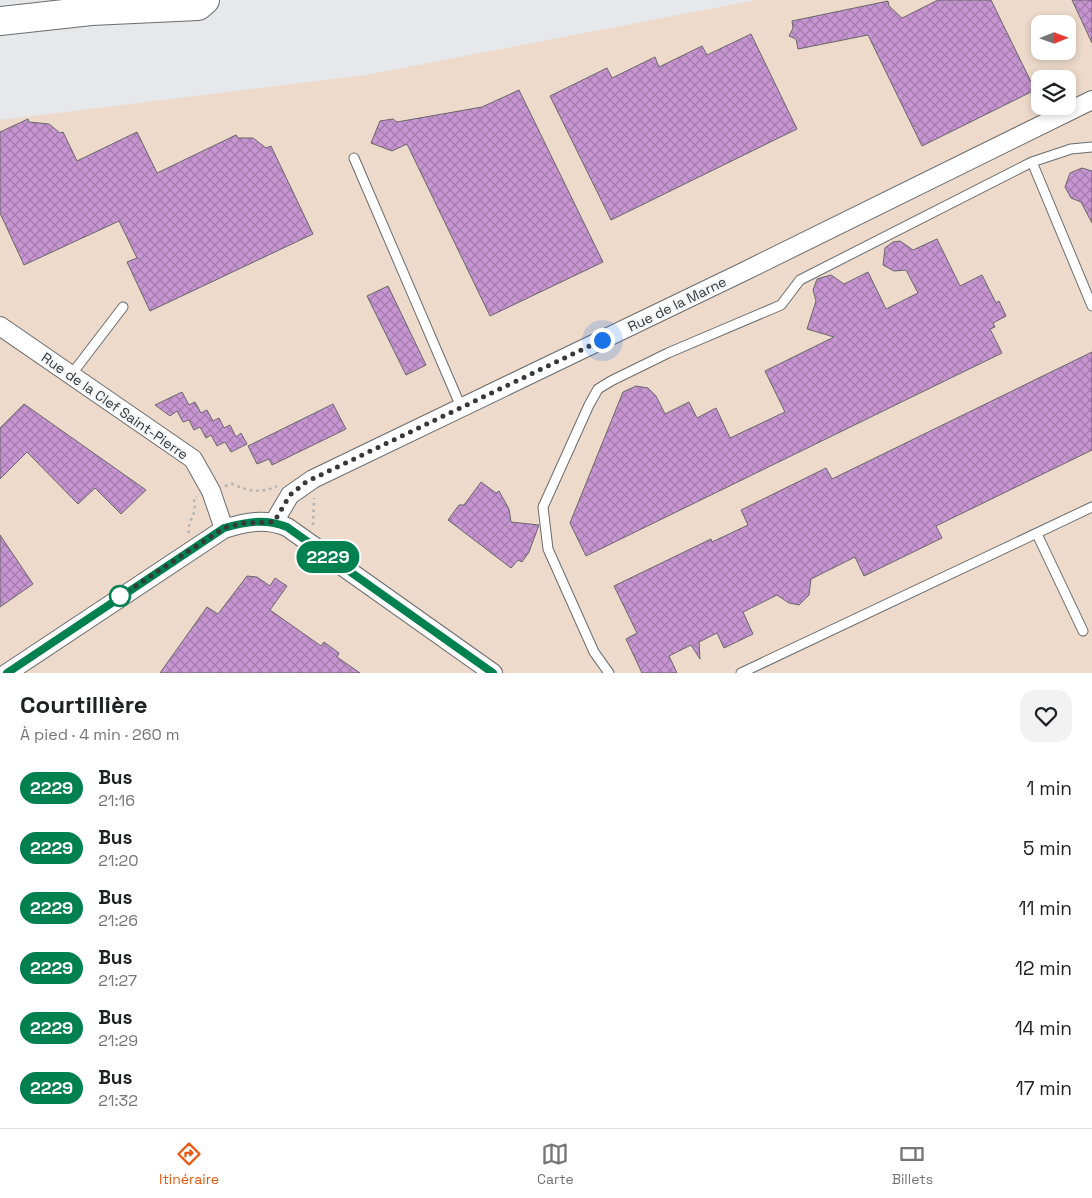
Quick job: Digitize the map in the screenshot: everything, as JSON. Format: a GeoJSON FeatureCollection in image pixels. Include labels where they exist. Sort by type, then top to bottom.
{"type":"FeatureCollection","features":[{"type":"Feature","properties":{"kind":"highway"},"geometry":{"type":"LineString","coordinates":[[0,21],[91,12],[198,6],[205,0]]}},
{"type":"Feature","properties":{"kind":"street","name":"Rue de la Marne"},"geometry":{"type":"LineString","coordinates":[[274,522],[290,495],[306,482],[743,272],[1092,100]]}},
{"type":"Feature","properties":{"kind":"street","name":"Rue de la Clef Saint-Pierre"},"geometry":{"type":"LineString","coordinates":[[0,326],[193,459],[211,491],[224,528]]}},
{"type":"Feature","properties":{"kind":"street"},"geometry":{"type":"LineString","coordinates":[[7,673],[224,528],[242,523],[274,522],[287,527],[493,673]]}},
{"type":"Feature","properties":{"kind":"lane"},"geometry":{"type":"LineString","coordinates":[[609,673],[594,652],[548,550],[543,507],[589,405],[598,390],[668,352],[781,305],[800,280],[1032,162],[1071,149],[1092,147]]}},
{"type":"Feature","properties":{"kind":"lane"},"geometry":{"type":"LineString","coordinates":[[354,158],[461,407]]}},
{"type":"Feature","properties":{"kind":"lane"},"geometry":{"type":"LineString","coordinates":[[1032,162],[1092,306]]}},
{"type":"Feature","properties":{"kind":"lane"},"geometry":{"type":"LineString","coordinates":[[71,375],[124,307]]}},
{"type":"Feature","properties":{"kind":"lane"},"geometry":{"type":"LineString","coordinates":[[742,673],[1092,507]]}},
{"type":"Feature","properties":{"kind":"lane"},"geometry":{"type":"LineString","coordinates":[[1037,534],[1083,631]]}},
{"type":"Feature","properties":{"kind":"shaded area"},"geometry":{"type":"Polygon","coordinates":[[[756,0],[1092,0],[1092,673],[0,673],[0,120],[366,75],[756,0]]]}},
{"type":"Feature","properties":{"kind":"building"},"geometry":{"type":"Polygon","coordinates":[[[938,0],[991,0],[1031,82],[1031,92],[922,146],[868,35],[798,49],[796,39],[789,36],[793,28],[792,21],[888,1],[889,6],[902,18],[938,0]]]}},
{"type":"Feature","properties":{"kind":"building"},"geometry":{"type":"Polygon","coordinates":[[[1072,0],[1092,0],[1092,43],[1072,0]]]}},
{"type":"Feature","properties":{"kind":"building"},"geometry":{"type":"Polygon","coordinates":[[[751,34],[797,129],[611,220],[550,96],[607,68],[612,78],[655,57],[659,67],[702,46],[707,55],[751,34]]]}},
{"type":"Feature","properties":{"kind":"building"},"geometry":{"type":"Polygon","coordinates":[[[519,90],[603,262],[490,316],[407,144],[392,151],[371,143],[380,121],[393,119],[397,122],[482,107],[519,90]]]}},
{"type":"Feature","properties":{"kind":"building"},"geometry":{"type":"Polygon","coordinates":[[[28,119],[29,122],[49,124],[60,133],[63,132],[77,161],[137,132],[157,173],[236,135],[238,138],[253,138],[266,148],[271,146],[313,234],[150,311],[127,262],[137,258],[119,221],[24,265],[0,213],[0,132],[28,119]]]}},
{"type":"Feature","properties":{"kind":"building"},"geometry":{"type":"Polygon","coordinates":[[[1082,168],[1092,171],[1092,223],[1081,202],[1071,198],[1065,187],[1070,173],[1082,168]]]}},
{"type":"Feature","properties":{"kind":"building"},"geometry":{"type":"Polygon","coordinates":[[[937,239],[960,286],[982,275],[996,303],[999,301],[1006,316],[993,323],[995,327],[990,329],[1002,353],[586,556],[570,523],[623,392],[636,386],[648,388],[656,396],[665,414],[689,402],[697,418],[716,408],[730,438],[785,412],[765,371],[834,337],[807,329],[816,301],[813,290],[817,279],[831,275],[844,284],[868,272],[886,309],[918,293],[906,270],[894,271],[883,265],[885,248],[893,242],[900,241],[913,250],[937,239]]]}},
{"type":"Feature","properties":{"kind":"building"},"geometry":{"type":"Polygon","coordinates":[[[388,286],[426,365],[406,375],[367,296],[388,286]]]}},
{"type":"Feature","properties":{"kind":"building"},"geometry":{"type":"Polygon","coordinates":[[[1092,352],[1092,450],[936,526],[942,538],[864,576],[855,557],[811,579],[809,595],[799,605],[789,603],[777,595],[743,612],[753,634],[724,648],[717,633],[699,642],[700,659],[691,645],[669,656],[677,673],[642,673],[626,639],[637,633],[614,586],[711,539],[712,542],[748,525],[741,510],[826,468],[832,479],[1092,352]]]}},
{"type":"Feature","properties":{"kind":"building"},"geometry":{"type":"Polygon","coordinates":[[[182,392],[189,405],[195,402],[201,413],[207,410],[213,421],[219,418],[224,428],[230,425],[236,437],[241,433],[247,444],[231,452],[225,442],[217,446],[211,435],[206,438],[200,427],[194,430],[189,420],[183,422],[177,411],[170,416],[155,405],[182,392]]]}},
{"type":"Feature","properties":{"kind":"building"},"geometry":{"type":"Polygon","coordinates":[[[24,404],[146,490],[121,514],[95,488],[78,504],[27,452],[0,479],[0,428],[24,404]]]}},
{"type":"Feature","properties":{"kind":"building"},"geometry":{"type":"Polygon","coordinates":[[[333,404],[346,429],[272,465],[269,459],[257,464],[248,446],[333,404]]]}},
{"type":"Feature","properties":{"kind":"building"},"geometry":{"type":"Polygon","coordinates":[[[481,482],[496,493],[499,491],[509,509],[511,522],[539,525],[529,552],[522,562],[518,560],[511,568],[448,520],[459,505],[464,505],[481,482]]]}},
{"type":"Feature","properties":{"kind":"building"},"geometry":{"type":"Polygon","coordinates":[[[0,535],[33,584],[0,607],[0,535]]]}},
{"type":"Feature","properties":{"kind":"building"},"geometry":{"type":"Polygon","coordinates":[[[247,576],[257,577],[270,586],[275,578],[287,586],[270,610],[321,646],[324,642],[339,653],[337,657],[360,673],[160,673],[207,607],[218,614],[247,576]]]}},
{"type":"Feature","properties":{"kind":"bus line","name":"2229"},"geometry":{"type":"LineString","coordinates":[[7,673],[224,528],[257,521],[274,522],[287,527],[493,673]]}},
{"type":"Feature","properties":{"kind":"route"},"geometry":{"type":"LineString","coordinates":[[120,596],[113,601],[224,528],[257,521],[274,522],[290,495],[306,482],[602,340]]}}]}
